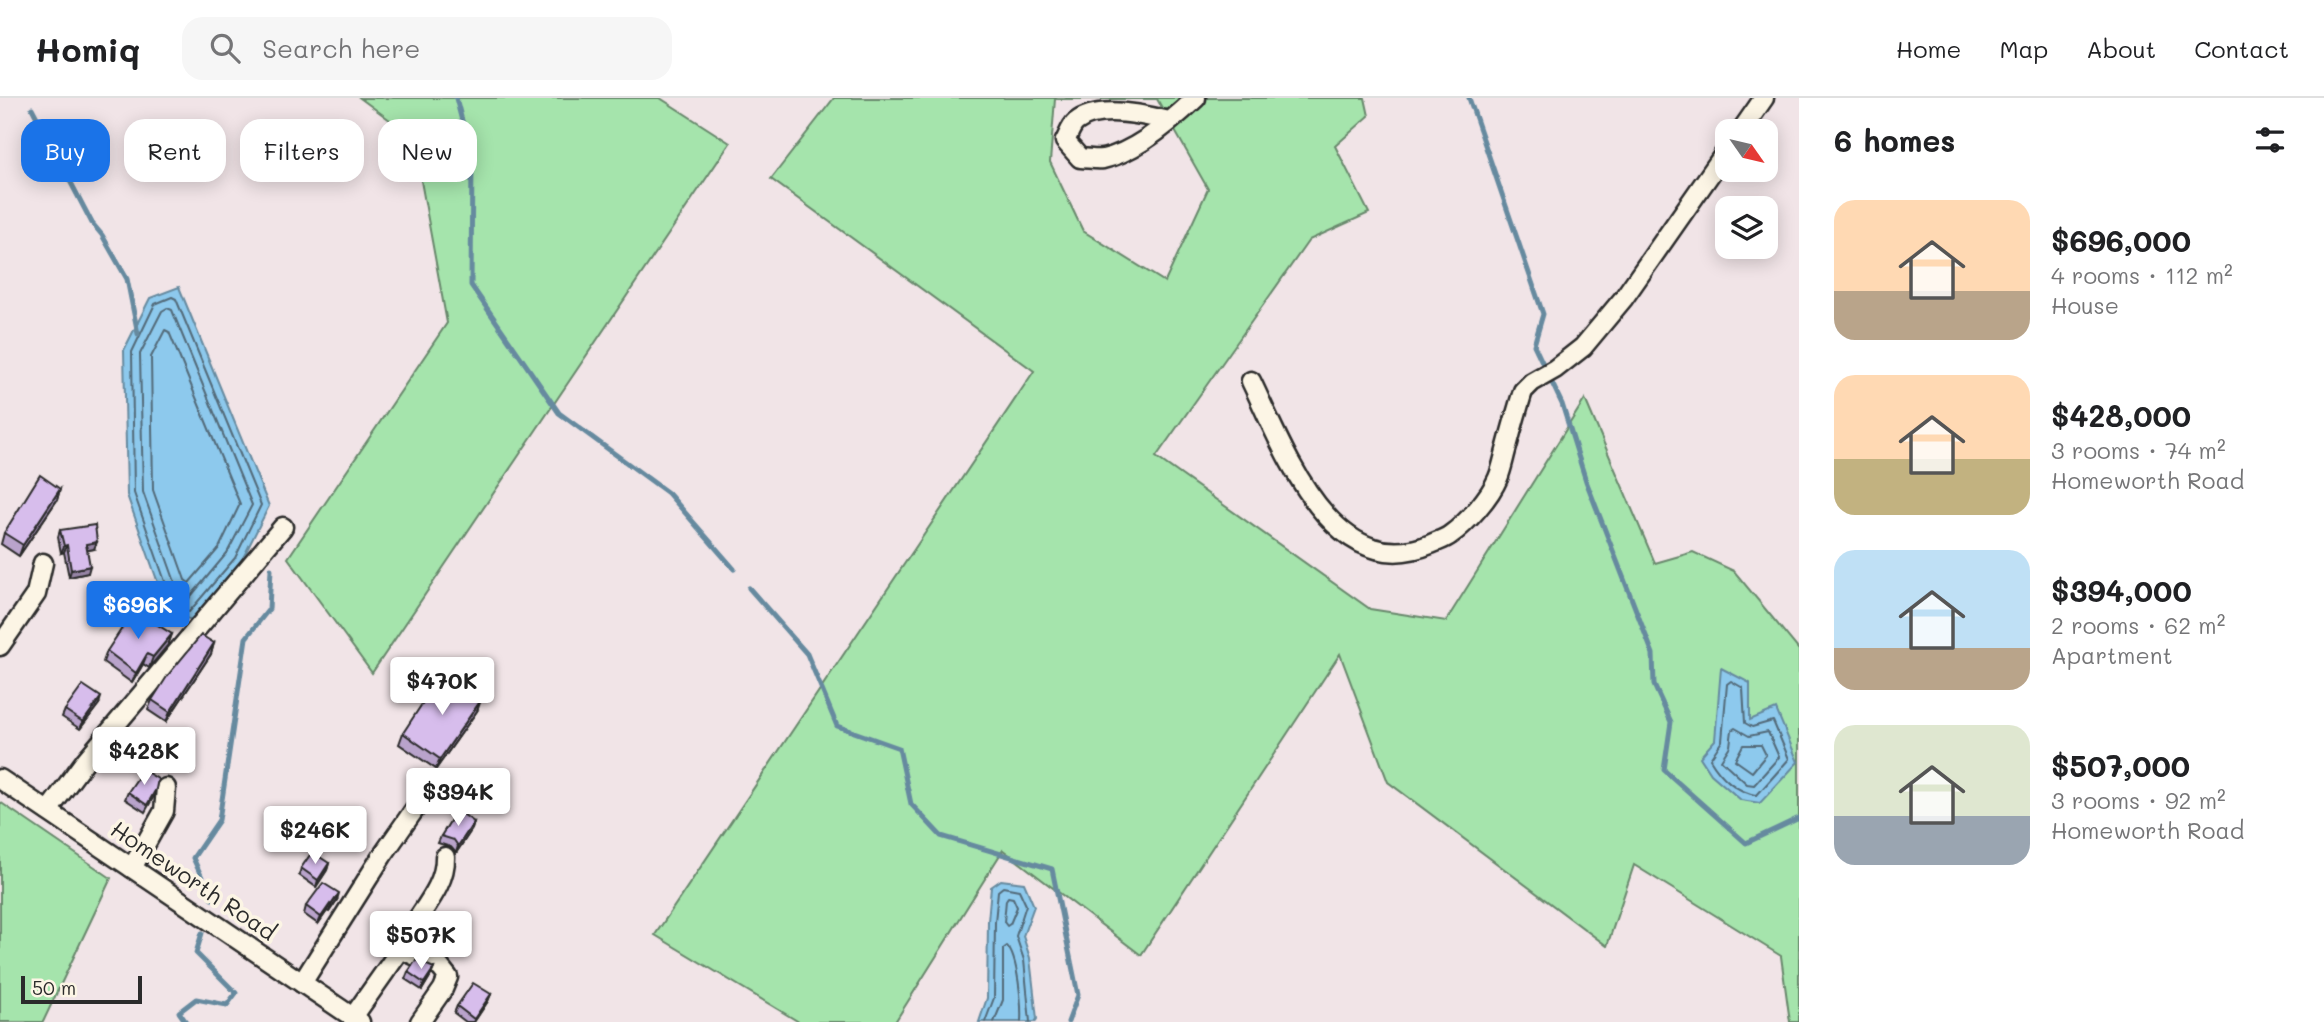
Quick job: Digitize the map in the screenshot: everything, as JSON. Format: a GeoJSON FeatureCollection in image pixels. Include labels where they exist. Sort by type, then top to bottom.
{"type":"FeatureCollection","features":[{"type":"Feature","properties":{"kind":"street"},"geometry":{"type":"LineString","coordinates":[[1170,121],[1136,113],[1098,113],[1076,122],[1065,141],[1080,158],[1102,159],[1137,145],[1170,121],[1196,98]]}},
{"type":"Feature","properties":{"kind":"street"},"geometry":{"type":"LineString","coordinates":[[1749,119],[1764,98]]}},
{"type":"Feature","properties":{"kind":"street"},"geometry":{"type":"LineString","coordinates":[[1251,381],[1292,466],[1325,516],[1340,531],[1372,548],[1390,552],[1416,550],[1449,536],[1473,514],[1498,479],[1523,391],[1583,347],[1623,299],[1715,167]]}},
{"type":"Feature","properties":{"kind":"street"},"geometry":{"type":"LineString","coordinates":[[48,811],[85,761],[283,527]]}},
{"type":"Feature","properties":{"kind":"street"},"geometry":{"type":"LineString","coordinates":[[0,646],[32,603],[40,582],[43,563]]}},
{"type":"Feature","properties":{"kind":"street","name":"Homeworth Road"},"geometry":{"type":"LineString","coordinates":[[0,779],[357,1020]]}},
{"type":"Feature","properties":{"kind":"street"},"geometry":{"type":"LineString","coordinates":[[302,983],[382,856],[433,783]]}},
{"type":"Feature","properties":{"kind":"street"},"geometry":{"type":"LineString","coordinates":[[132,868],[164,811],[166,788]]}},
{"type":"Feature","properties":{"kind":"street"},"geometry":{"type":"LineString","coordinates":[[357,1020],[401,949],[406,935],[437,888],[445,868],[445,857]]}},
{"type":"Feature","properties":{"kind":"street"},"geometry":{"type":"LineString","coordinates":[[401,949],[440,967],[448,977],[420,1022]]}},
{"type":"Feature","properties":{"kind":"green space"},"geometry":{"type":"Polygon","coordinates":[[[360,98],[660,98],[730,143],[372,673],[288,558],[447,323],[421,182],[477,182],[477,119],[389,119],[360,98]]]}},
{"type":"Feature","properties":{"kind":"green space"},"geometry":{"type":"Polygon","coordinates":[[[834,98],[1365,98],[1369,116],[1335,146],[1369,213],[1309,240],[1156,457],[1370,609],[1446,621],[1585,399],[1655,563],[1693,552],[1734,571],[1799,650],[1799,1022],[1790,1022],[1781,956],[1634,865],[1607,946],[1388,782],[1340,654],[1141,955],[1003,850],[895,1022],[799,1022],[655,935],[1034,371],[771,179],[834,98]],[[1055,99],[1050,162],[1083,231],[1165,282],[1208,189],[1157,99],[1055,99]]]}},
{"type":"Feature","properties":{"kind":"green space"},"geometry":{"type":"Polygon","coordinates":[[[0,802],[111,878],[43,1022],[0,1022],[0,802]]]}},
{"type":"Feature","properties":{"kind":"water"},"geometry":{"type":"Polygon","coordinates":[[[179,287],[269,506],[241,562],[193,620],[169,614],[127,495],[124,350],[150,298],[179,287]]]}},
{"type":"Feature","properties":{"kind":"water"},"geometry":{"type":"Polygon","coordinates":[[[1721,668],[1750,683],[1750,720],[1776,709],[1798,762],[1760,803],[1741,800],[1711,774],[1700,757],[1715,740],[1721,668]]]}},
{"type":"Feature","properties":{"kind":"water"},"geometry":{"type":"Polygon","coordinates":[[[1001,880],[1024,883],[1034,906],[1023,936],[1030,958],[1037,1019],[1035,1022],[979,1022],[987,998],[991,887],[1001,880]]]}},
{"type":"Feature","properties":{"kind":"building"},"geometry":{"type":"Polygon","coordinates":[[[40,475],[60,489],[23,545],[4,533],[40,475]]]}},
{"type":"Feature","properties":{"kind":"building"},"geometry":{"type":"Polygon","coordinates":[[[95,525],[97,542],[86,544],[90,566],[71,570],[67,545],[64,546],[60,530],[95,525]]]}},
{"type":"Feature","properties":{"kind":"building"},"geometry":{"type":"Polygon","coordinates":[[[134,610],[172,634],[153,657],[147,654],[136,673],[107,651],[134,610]]]}},
{"type":"Feature","properties":{"kind":"building"},"geometry":{"type":"Polygon","coordinates":[[[201,635],[214,643],[170,712],[152,700],[168,675],[201,635]]]}},
{"type":"Feature","properties":{"kind":"building"},"geometry":{"type":"Polygon","coordinates":[[[441,675],[481,700],[440,759],[403,733],[441,675]]]}},
{"type":"Feature","properties":{"kind":"building"},"geometry":{"type":"Polygon","coordinates":[[[83,685],[101,697],[83,722],[65,710],[83,685]]]}},
{"type":"Feature","properties":{"kind":"building"},"geometry":{"type":"Polygon","coordinates":[[[143,770],[158,779],[147,805],[128,792],[143,770]]]}},
{"type":"Feature","properties":{"kind":"building"},"geometry":{"type":"Polygon","coordinates":[[[457,810],[474,822],[458,846],[454,840],[441,836],[457,810]]]}},
{"type":"Feature","properties":{"kind":"building"},"geometry":{"type":"Polygon","coordinates":[[[312,852],[329,863],[318,880],[301,868],[312,852]]]}},
{"type":"Feature","properties":{"kind":"building"},"geometry":{"type":"Polygon","coordinates":[[[323,883],[339,893],[321,917],[306,906],[323,883]]]}},
{"type":"Feature","properties":{"kind":"building"},"geometry":{"type":"Polygon","coordinates":[[[416,960],[434,968],[424,983],[408,972],[416,960]]]}},
{"type":"Feature","properties":{"kind":"building"},"geometry":{"type":"Polygon","coordinates":[[[473,983],[491,994],[474,1019],[457,1006],[473,983]]]}},
{"type":"Feature","properties":{"kind":"waterway"},"geometry":{"type":"LineString","coordinates":[[456,98],[472,159],[471,285],[559,413],[668,493],[734,569]]}},
{"type":"Feature","properties":{"kind":"waterway"},"geometry":{"type":"LineString","coordinates":[[1469,98],[1543,314],[1534,345],[1562,404],[1586,481],[1653,654],[1654,685],[1671,722],[1664,770],[1746,843],[1799,818]]}},
{"type":"Feature","properties":{"kind":"waterway"},"geometry":{"type":"LineString","coordinates":[[32,108],[92,223],[102,235],[127,279],[138,334]]}},
{"type":"Feature","properties":{"kind":"waterway"},"geometry":{"type":"LineString","coordinates":[[212,899],[193,858],[219,820],[246,638],[269,609],[271,569]]}},
{"type":"Feature","properties":{"kind":"waterway"},"geometry":{"type":"LineString","coordinates":[[749,588],[807,654],[837,726],[899,748],[911,804],[941,836],[1052,869],[1078,995],[1068,1022]]}},
{"type":"Feature","properties":{"kind":"waterway"},"geometry":{"type":"LineString","coordinates":[[186,1022],[179,1012],[196,999],[227,1005],[236,993],[196,953],[202,933]]}}]}
